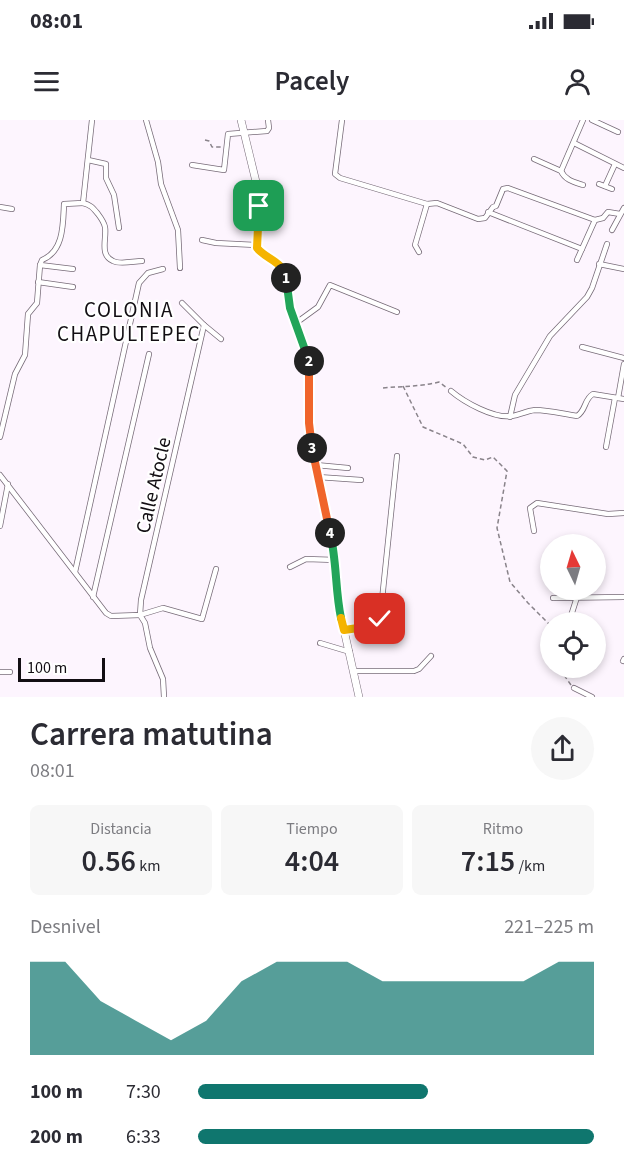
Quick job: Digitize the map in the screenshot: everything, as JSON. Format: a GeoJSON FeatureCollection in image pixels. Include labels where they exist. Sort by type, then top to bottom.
{"type":"FeatureCollection","features":[{"type":"Feature","properties":{"kind":"street"},"geometry":{"type":"LineString","coordinates":[[83,204],[92,120]]}},
{"type":"Feature","properties":{"kind":"street"},"geometry":{"type":"LineString","coordinates":[[146,120],[158,162],[161,184],[178,230],[180,268]]}},
{"type":"Feature","properties":{"kind":"street"},"geometry":{"type":"LineString","coordinates":[[241,120],[259,194],[256,245],[259,251],[285,271],[289,303],[309,362],[309,423],[336,560],[337,594],[359,697]]}},
{"type":"Feature","properties":{"kind":"street"},"geometry":{"type":"LineString","coordinates":[[192,165],[224,170],[228,135],[267,131],[268,120]]}},
{"type":"Feature","properties":{"kind":"street"},"geometry":{"type":"LineString","coordinates":[[342,120],[335,174],[340,178],[427,204],[437,203],[478,219],[485,218],[488,212],[496,206],[503,189],[508,188],[595,220],[603,218],[608,212],[620,214]]}},
{"type":"Feature","properties":{"kind":"street"},"geometry":{"type":"LineString","coordinates":[[561,171],[583,120]]}},
{"type":"Feature","properties":{"kind":"street"},"geometry":{"type":"LineString","coordinates":[[592,120],[618,132]]}},
{"type":"Feature","properties":{"kind":"street"},"geometry":{"type":"LineString","coordinates":[[574,143],[624,168]]}},
{"type":"Feature","properties":{"kind":"street"},"geometry":{"type":"LineString","coordinates":[[534,159],[561,171],[567,179],[583,185]]}},
{"type":"Feature","properties":{"kind":"street"},"geometry":{"type":"LineString","coordinates":[[88,160],[106,164],[106,178],[115,200],[119,228]]}},
{"type":"Feature","properties":{"kind":"street"},"geometry":{"type":"LineString","coordinates":[[612,189],[602,185],[615,164]]}},
{"type":"Feature","properties":{"kind":"street"},"geometry":{"type":"LineString","coordinates":[[0,437],[15,374],[25,355],[28,314],[37,303],[40,265],[42,260],[48,258],[55,249],[62,234],[64,204],[91,206],[103,221],[104,251],[113,261],[142,261]]}},
{"type":"Feature","properties":{"kind":"street"},"geometry":{"type":"LineString","coordinates":[[419,252],[415,245],[427,204]]}},
{"type":"Feature","properties":{"kind":"street"},"geometry":{"type":"LineString","coordinates":[[0,207],[12,209]]}},
{"type":"Feature","properties":{"kind":"street"},"geometry":{"type":"LineString","coordinates":[[612,230],[624,208]]}},
{"type":"Feature","properties":{"kind":"street"},"geometry":{"type":"LineString","coordinates":[[488,212],[582,249]]}},
{"type":"Feature","properties":{"kind":"street"},"geometry":{"type":"LineString","coordinates":[[577,260],[595,220]]}},
{"type":"Feature","properties":{"kind":"street"},"geometry":{"type":"LineString","coordinates":[[202,240],[256,245]]}},
{"type":"Feature","properties":{"kind":"street"},"geometry":{"type":"LineString","coordinates":[[510,417],[515,395],[550,336],[587,297],[607,244]]}},
{"type":"Feature","properties":{"kind":"street"},"geometry":{"type":"LineString","coordinates":[[599,264],[624,268]]}},
{"type":"Feature","properties":{"kind":"street"},"geometry":{"type":"LineString","coordinates":[[40,265],[73,269]]}},
{"type":"Feature","properties":{"kind":"street"},"geometry":{"type":"LineString","coordinates":[[75,572],[139,283],[148,273],[163,269]]}},
{"type":"Feature","properties":{"kind":"street"},"geometry":{"type":"LineString","coordinates":[[38,282],[73,287]]}},
{"type":"Feature","properties":{"kind":"street"},"geometry":{"type":"LineString","coordinates":[[296,323],[318,307],[330,285],[398,312]]}},
{"type":"Feature","properties":{"kind":"street"},"geometry":{"type":"LineString","coordinates":[[182,303],[221,339]]}},
{"type":"Feature","properties":{"kind":"street","name":"Calle Atocle"},"geometry":{"type":"LineString","coordinates":[[164,697],[163,679],[150,648],[145,623],[140,615],[141,600],[204,325]]}},
{"type":"Feature","properties":{"kind":"street"},"geometry":{"type":"LineString","coordinates":[[582,347],[624,358]]}},
{"type":"Feature","properties":{"kind":"street"},"geometry":{"type":"LineString","coordinates":[[93,597],[149,354]]}},
{"type":"Feature","properties":{"kind":"street"},"geometry":{"type":"LineString","coordinates":[[606,447],[619,398],[624,364]]}},
{"type":"Feature","properties":{"kind":"street"},"geometry":{"type":"LineString","coordinates":[[451,390],[468,404],[500,416],[510,417],[533,410],[578,416],[590,395],[619,398]]}},
{"type":"Feature","properties":{"kind":"street"},"geometry":{"type":"LineString","coordinates":[[344,630],[372,626],[380,619],[397,456]]}},
{"type":"Feature","properties":{"kind":"street"},"geometry":{"type":"LineString","coordinates":[[316,465],[348,468]]}},
{"type":"Feature","properties":{"kind":"street"},"geometry":{"type":"LineString","coordinates":[[0,475],[106,614],[111,616],[140,615],[163,608],[202,619],[216,569]]}},
{"type":"Feature","properties":{"kind":"street"},"geometry":{"type":"LineString","coordinates":[[318,477],[361,480]]}},
{"type":"Feature","properties":{"kind":"street"},"geometry":{"type":"LineString","coordinates":[[0,526],[8,484]]}},
{"type":"Feature","properties":{"kind":"street"},"geometry":{"type":"LineString","coordinates":[[534,531],[530,508],[537,503],[608,514],[624,513]]}},
{"type":"Feature","properties":{"kind":"street"},"geometry":{"type":"LineString","coordinates":[[290,567],[306,559],[336,560]]}},
{"type":"Feature","properties":{"kind":"street"},"geometry":{"type":"LineString","coordinates":[[606,597],[624,597]]}},
{"type":"Feature","properties":{"kind":"street"},"geometry":{"type":"LineString","coordinates":[[320,643],[350,652]]}},
{"type":"Feature","properties":{"kind":"street"},"geometry":{"type":"LineString","coordinates":[[354,671],[414,670],[419,669],[431,656]]}},
{"type":"Feature","properties":{"kind":"street"},"geometry":{"type":"LineString","coordinates":[[0,672],[10,672]]}},
{"type":"Feature","properties":{"kind":"street"},"geometry":{"type":"LineString","coordinates":[[574,688],[592,697]]}},
{"type":"Feature","properties":{"kind":"path"},"geometry":{"type":"LineString","coordinates":[[205,140],[209,141],[212,147],[227,147]]}},
{"type":"Feature","properties":{"kind":"path"},"geometry":{"type":"LineString","coordinates":[[239,192],[259,194]]}},
{"type":"Feature","properties":{"kind":"path"},"geometry":{"type":"LineString","coordinates":[[383,388],[418,387],[439,382],[451,390]]}},
{"type":"Feature","properties":{"kind":"path"},"geometry":{"type":"LineString","coordinates":[[404,386],[423,427],[463,444],[473,457],[485,460],[493,457],[507,471],[497,528],[510,582],[540,615]]}},
{"type":"Feature","properties":{"kind":"path"},"geometry":{"type":"LineString","coordinates":[[566,678],[574,688]]}},
{"type":"Feature","properties":{"kind":"district","name":"COLONIA CHAPULTEPEC"},"geometry":{"type":"Point","coordinates":[129,322]}},
{"type":"Feature","properties":{"kind":"route"},"geometry":{"type":"LineString","coordinates":[[259,206],[256,245],[259,251],[285,271],[290,308],[309,362],[309,423],[335,552],[336,585],[344,630],[372,626],[380,619]]}}]}
